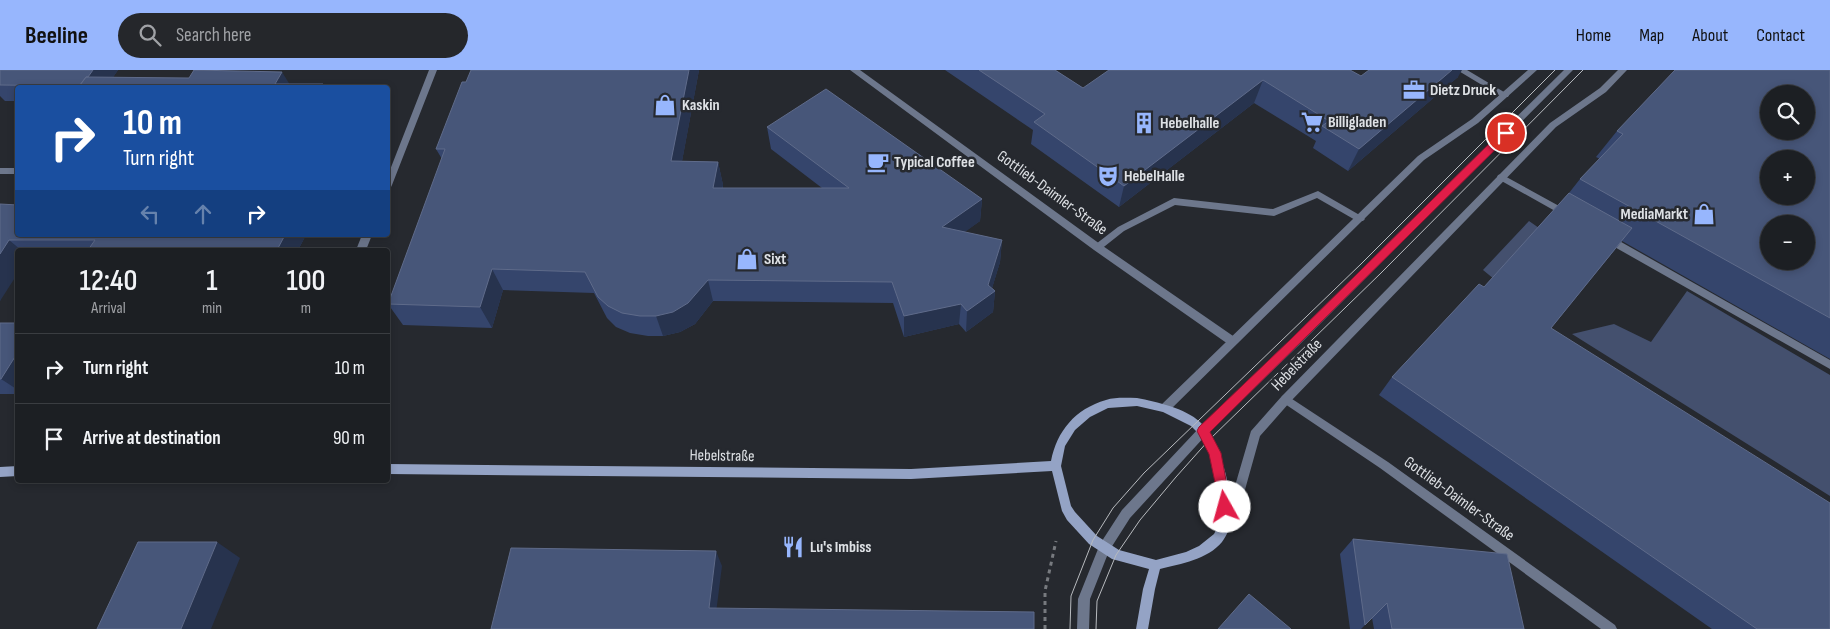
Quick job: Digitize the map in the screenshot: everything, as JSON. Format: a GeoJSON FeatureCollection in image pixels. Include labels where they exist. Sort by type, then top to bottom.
{"type":"FeatureCollection","features":[{"type":"Feature","properties":{"kind":"main road","name":"Hebelstraße"},"geometry":{"type":"LineString","coordinates":[[1136,402],[1165,408],[1195,423],[1203,431],[1215,453],[1224,493],[1226,522],[1218,538],[1203,550],[1187,557],[1156,565],[1116,555],[1093,540],[1071,516],[1066,507],[1056,466],[1060,445],[1071,427],[1086,414],[1107,404],[1136,402]]}},
{"type":"Feature","properties":{"kind":"main road","name":"Hebelstraße"},"geometry":{"type":"LineString","coordinates":[[390,469],[912,474],[1056,466]]}},
{"type":"Feature","properties":{"kind":"main road"},"geometry":{"type":"LineString","coordinates":[[0,472],[15,471]]}},
{"type":"Feature","properties":{"kind":"main road"},"geometry":{"type":"LineString","coordinates":[[1142,629],[1149,589],[1156,565]]}},
{"type":"Feature","properties":{"kind":"street"},"geometry":{"type":"LineString","coordinates":[[390,173],[433,70]]}},
{"type":"Feature","properties":{"kind":"street","name":"Gottlieb-Daimler-Straße"},"geometry":{"type":"LineString","coordinates":[[854,70],[1232,341]]}},
{"type":"Feature","properties":{"kind":"street"},"geometry":{"type":"LineString","coordinates":[[1461,70],[1505,95]]}},
{"type":"Feature","properties":{"kind":"street"},"geometry":{"type":"LineString","coordinates":[[1165,408],[1421,158],[1475,121],[1533,70]]}},
{"type":"Feature","properties":{"kind":"street"},"geometry":{"type":"LineString","coordinates":[[1083,629],[1084,599],[1104,548],[1126,514],[1203,431],[1302,336],[1569,70]]}},
{"type":"Feature","properties":{"kind":"street","name":"Hebelstraße"},"geometry":{"type":"LineString","coordinates":[[1226,522],[1235,504],[1255,434],[1286,399],[1428,255],[1501,176],[1554,125],[1603,90],[1623,70]]}},
{"type":"Feature","properties":{"kind":"street"},"geometry":{"type":"LineString","coordinates":[[0,171],[15,171]]}},
{"type":"Feature","properties":{"kind":"street"},"geometry":{"type":"LineString","coordinates":[[1501,176],[1579,221]]}},
{"type":"Feature","properties":{"kind":"street"},"geometry":{"type":"LineString","coordinates":[[1097,246],[1121,229],[1174,201],[1274,213],[1318,194],[1360,219]]}},
{"type":"Feature","properties":{"kind":"street"},"geometry":{"type":"LineString","coordinates":[[1596,231],[1830,365]]}},
{"type":"Feature","properties":{"kind":"street","name":"Gottlieb-Daimler-Straße"},"geometry":{"type":"LineString","coordinates":[[1286,399],[1384,465],[1612,629]]}},
{"type":"Feature","properties":{"kind":"path"},"geometry":{"type":"LineString","coordinates":[[1045,629],[1045,591],[1066,507]]}},
{"type":"Feature","properties":{"kind":"shaded area"},"geometry":{"type":"Polygon","coordinates":[[[1529,221],[1539,228],[1494,279],[1483,270],[1529,221]]]}},
{"type":"Feature","properties":{"kind":"shaded area"},"geometry":{"type":"Polygon","coordinates":[[[1687,291],[1830,375],[1830,496],[1572,334],[1614,324],[1651,342],[1687,291]]]}},
{"type":"Feature","properties":{"kind":"building"},"geometry":{"type":"Polygon","coordinates":[[[0,70],[93,70],[80,85],[0,85],[0,70]]]}},
{"type":"Feature","properties":{"kind":"building"},"geometry":{"type":"Polygon","coordinates":[[[194,70],[282,72],[275,84],[323,84],[80,85],[86,77],[189,78],[194,70]]]}},
{"type":"Feature","properties":{"kind":"building"},"geometry":{"type":"Polygon","coordinates":[[[471,70],[689,70],[671,161],[718,162],[713,188],[849,188],[767,127],[826,89],[982,199],[942,227],[1002,240],[988,285],[995,291],[967,311],[961,304],[904,316],[892,282],[708,280],[688,303],[673,312],[656,316],[640,316],[622,313],[608,306],[598,297],[585,272],[492,269],[480,307],[390,304],[390,299],[445,149],[436,149],[462,82],[466,82],[471,70]]]}},
{"type":"Feature","properties":{"kind":"building"},"geometry":{"type":"Polygon","coordinates":[[[979,70],[1055,70],[1083,88],[1109,70],[1350,70],[1361,76],[1369,70],[1452,70],[1359,149],[1322,126],[1329,121],[1263,80],[1124,186],[1034,122],[1045,114],[979,70]]]}},
{"type":"Feature","properties":{"kind":"building","name":"MediaMarkt"},"geometry":{"type":"Polygon","coordinates":[[[1675,70],[1830,70],[1830,318],[1580,179],[1623,134],[1617,131],[1675,70]]]}},
{"type":"Feature","properties":{"kind":"building"},"geometry":{"type":"Polygon","coordinates":[[[1569,193],[1632,228],[1551,328],[1830,503],[1830,629],[1757,629],[1392,377],[1479,284],[1484,287],[1569,193]]]}},
{"type":"Feature","properties":{"kind":"building"},"geometry":{"type":"Polygon","coordinates":[[[0,204],[15,205],[15,237],[284,237],[278,248],[89,248],[95,240],[9,240],[0,254],[0,204]]]}},
{"type":"Feature","properties":{"kind":"building"},"geometry":{"type":"Polygon","coordinates":[[[0,323],[15,323],[15,357],[0,379],[0,323]]]}},
{"type":"Feature","properties":{"kind":"building"},"geometry":{"type":"Polygon","coordinates":[[[1353,539],[1507,554],[1524,629],[1392,629],[1387,603],[1365,625],[1353,539]]]}},
{"type":"Feature","properties":{"kind":"building"},"geometry":{"type":"Polygon","coordinates":[[[138,542],[217,542],[181,629],[97,629],[138,542]]]}},
{"type":"Feature","properties":{"kind":"building"},"geometry":{"type":"Polygon","coordinates":[[[511,548],[716,551],[709,608],[1034,612],[1034,629],[491,629],[511,548]]]}},
{"type":"Feature","properties":{"kind":"building"},"geometry":{"type":"Polygon","coordinates":[[[1249,594],[1291,629],[1218,629],[1249,594]]]}},
{"type":"Feature","properties":{"kind":"tram line"},"geometry":{"type":"LineString","coordinates":[[1070,629],[1071,596],[1093,540],[1113,508],[1144,473],[1361,264],[1555,70]]}},
{"type":"Feature","properties":{"kind":"tram line"},"geometry":{"type":"LineString","coordinates":[[1096,629],[1097,601],[1116,555],[1140,520],[1176,477],[1209,440],[1381,273],[1583,70]]}},
{"type":"Feature","properties":{"kind":"place","name":"Dietz Druck"},"geometry":{"type":"Point","coordinates":[1414,90]}},
{"type":"Feature","properties":{"kind":"place","name":"Kaskin"},"geometry":{"type":"Point","coordinates":[665,105]}},
{"type":"Feature","properties":{"kind":"place","name":"Billigladen"},"geometry":{"type":"Point","coordinates":[1312,122]}},
{"type":"Feature","properties":{"kind":"place","name":"Hebelhalle"},"geometry":{"type":"Point","coordinates":[1144,123]}},
{"type":"Feature","properties":{"kind":"place","name":"Typical Coffee"},"geometry":{"type":"Point","coordinates":[878,162]}},
{"type":"Feature","properties":{"kind":"place","name":"HebelHalle"},"geometry":{"type":"Point","coordinates":[1108,176]}},
{"type":"Feature","properties":{"kind":"place","name":"MediaMarkt"},"geometry":{"type":"Point","coordinates":[1704,214]}},
{"type":"Feature","properties":{"kind":"place","name":"Sixt"},"geometry":{"type":"Point","coordinates":[747,259]}},
{"type":"Feature","properties":{"kind":"place","name":"Lu's Imbiss"},"geometry":{"type":"Point","coordinates":[793,547]}},
{"type":"Feature","properties":{"kind":"route"},"geometry":{"type":"LineString","coordinates":[[1225,507],[1222,481],[1215,453],[1210,440],[1203,431],[1506,133]]}}]}
